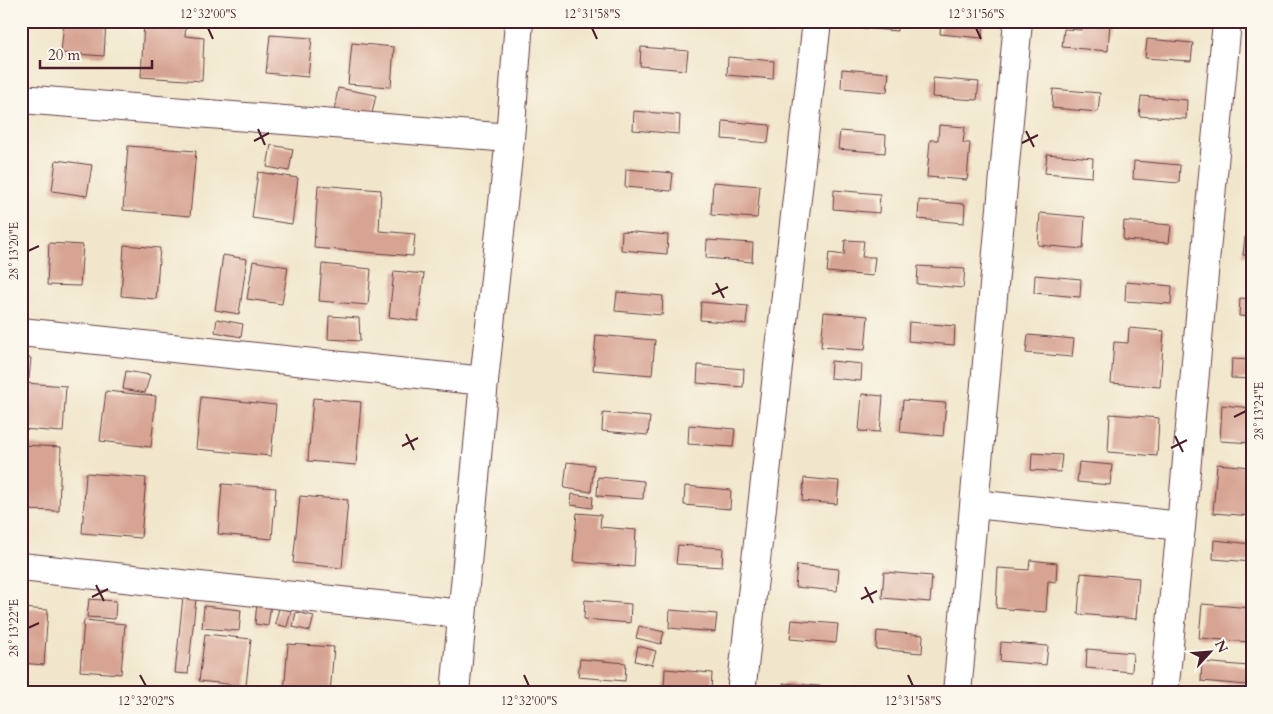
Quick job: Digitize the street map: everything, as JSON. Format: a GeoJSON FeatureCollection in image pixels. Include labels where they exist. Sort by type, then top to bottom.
{"type":"FeatureCollection","features":[{"type":"Feature","properties":{"kind":"street"},"geometry":{"type":"LineString","coordinates":[[455,693],[484,381],[510,138],[519,21]]}},
{"type":"Feature","properties":{"kind":"street"},"geometry":{"type":"LineString","coordinates":[[741,693],[817,21]]}},
{"type":"Feature","properties":{"kind":"street"},"geometry":{"type":"LineString","coordinates":[[957,693],[1018,21]]}},
{"type":"Feature","properties":{"kind":"street"},"geometry":{"type":"LineString","coordinates":[[1164,693],[1227,21]]}},
{"type":"Feature","properties":{"kind":"street"},"geometry":{"type":"LineString","coordinates":[[21,99],[510,138]]}},
{"type":"Feature","properties":{"kind":"street"},"geometry":{"type":"LineString","coordinates":[[21,332],[484,381]]}},
{"type":"Feature","properties":{"kind":"street"},"geometry":{"type":"LineString","coordinates":[[975,504],[1181,526]]}},
{"type":"Feature","properties":{"kind":"street"},"geometry":{"type":"LineString","coordinates":[[21,566],[462,614]]}},
{"type":"Feature","properties":{"kind":"building"},"geometry":{"type":"Polygon","coordinates":[[[64,21],[106,21],[104,56],[61,53],[64,21]]]}},
{"type":"Feature","properties":{"kind":"building"},"geometry":{"type":"Polygon","coordinates":[[[144,21],[186,21],[185,36],[204,38],[202,81],[141,77],[144,21]]]}},
{"type":"Feature","properties":{"kind":"building"},"geometry":{"type":"Polygon","coordinates":[[[732,21],[777,21],[776,29],[731,25],[732,21]]]}},
{"type":"Feature","properties":{"kind":"building"},"geometry":{"type":"Polygon","coordinates":[[[851,21],[897,21],[897,31],[851,27],[851,21]]]}},
{"type":"Feature","properties":{"kind":"building"},"geometry":{"type":"Polygon","coordinates":[[[941,21],[984,21],[982,38],[940,34],[941,21]]]}},
{"type":"Feature","properties":{"kind":"building"},"geometry":{"type":"Polygon","coordinates":[[[1081,21],[1110,21],[1108,51],[1062,47],[1064,29],[1081,30],[1081,21]]]}},
{"type":"Feature","properties":{"kind":"building"},"geometry":{"type":"Polygon","coordinates":[[[270,35],[312,38],[308,77],[266,73],[270,35]]]}},
{"type":"Feature","properties":{"kind":"building"},"geometry":{"type":"Polygon","coordinates":[[[1147,39],[1193,43],[1191,61],[1145,58],[1147,39]]]}},
{"type":"Feature","properties":{"kind":"building"},"geometry":{"type":"Polygon","coordinates":[[[352,43],[394,47],[391,87],[348,84],[352,43]]]}},
{"type":"Feature","properties":{"kind":"building"},"geometry":{"type":"Polygon","coordinates":[[[641,47],[688,51],[686,70],[640,66],[641,47]]]}},
{"type":"Feature","properties":{"kind":"building"},"geometry":{"type":"Polygon","coordinates":[[[728,57],[774,61],[773,79],[727,75],[728,57]]]}},
{"type":"Feature","properties":{"kind":"building"},"geometry":{"type":"Polygon","coordinates":[[[842,69],[889,73],[887,92],[841,88],[842,69]]]}},
{"type":"Feature","properties":{"kind":"building"},"geometry":{"type":"Polygon","coordinates":[[[933,78],[979,82],[977,100],[932,97],[933,78]]]}},
{"type":"Feature","properties":{"kind":"building"},"geometry":{"type":"Polygon","coordinates":[[[338,88],[376,95],[371,118],[334,111],[338,88]]]}},
{"type":"Feature","properties":{"kind":"building"},"geometry":{"type":"Polygon","coordinates":[[[1053,89],[1100,93],[1098,112],[1052,108],[1053,89]]]}},
{"type":"Feature","properties":{"kind":"building"},"geometry":{"type":"Polygon","coordinates":[[[1141,96],[1187,100],[1186,119],[1139,116],[1141,96]]]}},
{"type":"Feature","properties":{"kind":"building"},"geometry":{"type":"Polygon","coordinates":[[[634,111],[680,115],[679,134],[633,130],[634,111]]]}},
{"type":"Feature","properties":{"kind":"building"},"geometry":{"type":"Polygon","coordinates":[[[723,121],[770,125],[768,143],[722,139],[723,121]]]}},
{"type":"Feature","properties":{"kind":"building"},"geometry":{"type":"Polygon","coordinates":[[[939,125],[965,127],[963,143],[970,143],[967,180],[927,177],[930,140],[938,140],[939,125]]]}},
{"type":"Feature","properties":{"kind":"building"},"geometry":{"type":"Polygon","coordinates":[[[840,131],[886,135],[885,153],[838,149],[840,131]]]}},
{"type":"Feature","properties":{"kind":"building"},"geometry":{"type":"Polygon","coordinates":[[[271,145],[293,149],[289,171],[267,167],[271,145]]]}},
{"type":"Feature","properties":{"kind":"building"},"geometry":{"type":"Polygon","coordinates":[[[128,146],[196,151],[190,216],[123,210],[128,146]]]}},
{"type":"Feature","properties":{"kind":"building"},"geometry":{"type":"Polygon","coordinates":[[[1047,154],[1093,158],[1092,177],[1045,173],[1047,154]]]}},
{"type":"Feature","properties":{"kind":"building"},"geometry":{"type":"Polygon","coordinates":[[[56,160],[92,165],[87,196],[52,191],[56,160]]]}},
{"type":"Feature","properties":{"kind":"building"},"geometry":{"type":"Polygon","coordinates":[[[1134,161],[1180,165],[1179,183],[1133,179],[1134,161]]]}},
{"type":"Feature","properties":{"kind":"building"},"geometry":{"type":"Polygon","coordinates":[[[626,169],[673,173],[671,191],[625,187],[626,169]]]}},
{"type":"Feature","properties":{"kind":"building"},"geometry":{"type":"Polygon","coordinates":[[[258,172],[298,178],[292,224],[252,218],[258,172]]]}},
{"type":"Feature","properties":{"kind":"building"},"geometry":{"type":"Polygon","coordinates":[[[713,182],[760,186],[757,218],[711,215],[713,182]]]}},
{"type":"Feature","properties":{"kind":"building"},"geometry":{"type":"Polygon","coordinates":[[[318,185],[381,190],[379,231],[415,234],[413,256],[314,248],[318,185]]]}},
{"type":"Feature","properties":{"kind":"building"},"geometry":{"type":"Polygon","coordinates":[[[834,190],[880,194],[879,213],[833,209],[834,190]]]}},
{"type":"Feature","properties":{"kind":"building"},"geometry":{"type":"Polygon","coordinates":[[[919,200],[965,204],[964,223],[918,219],[919,200]]]}},
{"type":"Feature","properties":{"kind":"building"},"geometry":{"type":"Polygon","coordinates":[[[1040,213],[1085,217],[1083,249],[1038,245],[1040,213]]]}},
{"type":"Feature","properties":{"kind":"building"},"geometry":{"type":"Polygon","coordinates":[[[1124,221],[1171,225],[1169,243],[1123,240],[1124,221]]]}},
{"type":"Feature","properties":{"kind":"building"},"geometry":{"type":"Polygon","coordinates":[[[622,231],[668,235],[667,254],[621,250],[622,231]]]}},
{"type":"Feature","properties":{"kind":"building"},"geometry":{"type":"Polygon","coordinates":[[[1245,237],[1252,238],[1252,256],[1243,255],[1245,237]]]}},
{"type":"Feature","properties":{"kind":"building"},"geometry":{"type":"Polygon","coordinates":[[[707,240],[753,243],[752,262],[706,258],[707,240]]]}},
{"type":"Feature","properties":{"kind":"building"},"geometry":{"type":"Polygon","coordinates":[[[845,240],[864,241],[862,257],[875,257],[873,276],[827,272],[829,253],[844,255],[845,240]]]}},
{"type":"Feature","properties":{"kind":"building"},"geometry":{"type":"Polygon","coordinates":[[[49,243],[83,245],[80,286],[47,285],[49,243]]]}},
{"type":"Feature","properties":{"kind":"building"},"geometry":{"type":"Polygon","coordinates":[[[124,245],[160,248],[156,299],[121,296],[124,245]]]}},
{"type":"Feature","properties":{"kind":"building"},"geometry":{"type":"Polygon","coordinates":[[[223,255],[247,259],[239,314],[215,310],[223,255]]]}},
{"type":"Feature","properties":{"kind":"building"},"geometry":{"type":"Polygon","coordinates":[[[253,261],[288,267],[282,304],[247,299],[253,261]]]}},
{"type":"Feature","properties":{"kind":"building"},"geometry":{"type":"Polygon","coordinates":[[[322,264],[371,269],[368,305],[319,301],[322,264]]]}},
{"type":"Feature","properties":{"kind":"building"},"geometry":{"type":"Polygon","coordinates":[[[918,266],[965,269],[963,288],[917,284],[918,266]]]}},
{"type":"Feature","properties":{"kind":"building"},"geometry":{"type":"Polygon","coordinates":[[[394,271],[424,274],[418,321],[389,317],[394,271]]]}},
{"type":"Feature","properties":{"kind":"building"},"geometry":{"type":"Polygon","coordinates":[[[1035,275],[1081,279],[1080,297],[1034,293],[1035,275]]]}},
{"type":"Feature","properties":{"kind":"building"},"geometry":{"type":"Polygon","coordinates":[[[1126,282],[1172,286],[1171,304],[1125,301],[1126,282]]]}},
{"type":"Feature","properties":{"kind":"building"},"geometry":{"type":"Polygon","coordinates":[[[617,292],[663,296],[662,315],[615,311],[617,292]]]}},
{"type":"Feature","properties":{"kind":"building"},"geometry":{"type":"Polygon","coordinates":[[[1240,298],[1252,299],[1252,317],[1239,316],[1240,298]]]}},
{"type":"Feature","properties":{"kind":"building"},"geometry":{"type":"Polygon","coordinates":[[[701,302],[748,306],[746,324],[700,320],[701,302]]]}},
{"type":"Feature","properties":{"kind":"building"},"geometry":{"type":"Polygon","coordinates":[[[824,312],[868,316],[865,350],[821,347],[824,312]]]}},
{"type":"Feature","properties":{"kind":"building"},"geometry":{"type":"Polygon","coordinates":[[[329,316],[359,318],[360,341],[328,339],[329,316]]]}},
{"type":"Feature","properties":{"kind":"building"},"geometry":{"type":"Polygon","coordinates":[[[217,319],[243,324],[241,337],[215,332],[217,319]]]}},
{"type":"Feature","properties":{"kind":"building"},"geometry":{"type":"Polygon","coordinates":[[[909,322],[955,326],[954,345],[908,341],[909,322]]]}},
{"type":"Feature","properties":{"kind":"building"},"geometry":{"type":"Polygon","coordinates":[[[1129,328],[1164,331],[1160,387],[1111,383],[1114,342],[1128,343],[1129,328]]]}},
{"type":"Feature","properties":{"kind":"building"},"geometry":{"type":"Polygon","coordinates":[[[596,335],[655,340],[652,375],[593,370],[596,335]]]}},
{"type":"Feature","properties":{"kind":"building"},"geometry":{"type":"Polygon","coordinates":[[[1028,335],[1074,339],[1072,357],[1026,353],[1028,335]]]}},
{"type":"Feature","properties":{"kind":"building"},"geometry":{"type":"Polygon","coordinates":[[[21,357],[31,358],[29,379],[21,378],[21,357]]]}},
{"type":"Feature","properties":{"kind":"building"},"geometry":{"type":"Polygon","coordinates":[[[1232,359],[1252,360],[1252,379],[1231,378],[1232,359]]]}},
{"type":"Feature","properties":{"kind":"building"},"geometry":{"type":"Polygon","coordinates":[[[831,361],[862,364],[861,381],[830,378],[831,361]]]}},
{"type":"Feature","properties":{"kind":"building"},"geometry":{"type":"Polygon","coordinates":[[[698,365],[744,369],[743,387],[697,383],[698,365]]]}},
{"type":"Feature","properties":{"kind":"building"},"geometry":{"type":"Polygon","coordinates":[[[126,371],[150,375],[145,393],[123,389],[126,371]]]}},
{"type":"Feature","properties":{"kind":"building"},"geometry":{"type":"Polygon","coordinates":[[[25,383],[66,386],[63,432],[22,429],[25,383]]]}},
{"type":"Feature","properties":{"kind":"building"},"geometry":{"type":"Polygon","coordinates":[[[106,391],[156,396],[151,447],[100,441],[106,391]]]}},
{"type":"Feature","properties":{"kind":"building"},"geometry":{"type":"Polygon","coordinates":[[[862,394],[883,396],[880,432],[859,431],[862,394]]]}},
{"type":"Feature","properties":{"kind":"building"},"geometry":{"type":"Polygon","coordinates":[[[201,397],[276,405],[271,456],[196,449],[201,397]]]}},
{"type":"Feature","properties":{"kind":"building"},"geometry":{"type":"Polygon","coordinates":[[[313,398],[361,402],[356,465],[308,461],[313,398]]]}},
{"type":"Feature","properties":{"kind":"building"},"geometry":{"type":"Polygon","coordinates":[[[903,400],[946,403],[943,436],[900,432],[903,400]]]}},
{"type":"Feature","properties":{"kind":"building"},"geometry":{"type":"Polygon","coordinates":[[[1222,405],[1252,408],[1252,443],[1220,441],[1222,405]]]}},
{"type":"Feature","properties":{"kind":"building"},"geometry":{"type":"Polygon","coordinates":[[[603,413],[650,417],[648,435],[602,431],[603,413]]]}},
{"type":"Feature","properties":{"kind":"building"},"geometry":{"type":"Polygon","coordinates":[[[1110,414],[1159,418],[1157,456],[1108,452],[1110,414]]]}},
{"type":"Feature","properties":{"kind":"building"},"geometry":{"type":"Polygon","coordinates":[[[689,425],[735,429],[733,447],[688,444],[689,425]]]}},
{"type":"Feature","properties":{"kind":"building"},"geometry":{"type":"Polygon","coordinates":[[[21,445],[61,447],[59,511],[21,510],[21,445]]]}},
{"type":"Feature","properties":{"kind":"building"},"geometry":{"type":"Polygon","coordinates":[[[1032,453],[1062,455],[1060,472],[1031,470],[1032,453]]]}},
{"type":"Feature","properties":{"kind":"building"},"geometry":{"type":"Polygon","coordinates":[[[567,462],[594,465],[591,492],[564,488],[567,462]]]}},
{"type":"Feature","properties":{"kind":"building"},"geometry":{"type":"Polygon","coordinates":[[[1079,462],[1112,465],[1110,485],[1077,482],[1079,462]]]}},
{"type":"Feature","properties":{"kind":"building"},"geometry":{"type":"Polygon","coordinates":[[[1217,464],[1252,467],[1252,516],[1213,513],[1217,464]]]}},
{"type":"Feature","properties":{"kind":"building"},"geometry":{"type":"Polygon","coordinates":[[[86,473],[146,478],[141,538],[82,533],[86,473]]]}},
{"type":"Feature","properties":{"kind":"building"},"geometry":{"type":"Polygon","coordinates":[[[598,477],[644,481],[643,499],[597,496],[598,477]]]}},
{"type":"Feature","properties":{"kind":"building"},"geometry":{"type":"Polygon","coordinates":[[[804,478],[839,481],[837,504],[802,501],[804,478]]]}},
{"type":"Feature","properties":{"kind":"building"},"geometry":{"type":"Polygon","coordinates":[[[222,484],[276,488],[272,539],[218,534],[222,484]]]}},
{"type":"Feature","properties":{"kind":"building"},"geometry":{"type":"Polygon","coordinates":[[[685,486],[731,490],[730,509],[684,505],[685,486]]]}},
{"type":"Feature","properties":{"kind":"building"},"geometry":{"type":"Polygon","coordinates":[[[572,494],[593,497],[592,508],[571,505],[572,494]]]}},
{"type":"Feature","properties":{"kind":"building"},"geometry":{"type":"Polygon","coordinates":[[[300,496],[348,500],[342,568],[293,563],[300,496]]]}},
{"type":"Feature","properties":{"kind":"building"},"geometry":{"type":"Polygon","coordinates":[[[577,513],[601,515],[600,527],[636,530],[634,567],[573,562],[577,513]]]}},
{"type":"Feature","properties":{"kind":"building"},"geometry":{"type":"Polygon","coordinates":[[[1214,540],[1252,544],[1252,562],[1213,559],[1214,540]]]}},
{"type":"Feature","properties":{"kind":"building"},"geometry":{"type":"Polygon","coordinates":[[[678,545],[723,548],[722,567],[676,564],[678,545]]]}},
{"type":"Feature","properties":{"kind":"building"},"geometry":{"type":"Polygon","coordinates":[[[1030,560],[1057,563],[1056,582],[1048,581],[1046,612],[996,608],[998,568],[1029,570],[1030,560]]]}},
{"type":"Feature","properties":{"kind":"building"},"geometry":{"type":"Polygon","coordinates":[[[797,565],[839,569],[837,591],[795,587],[797,565]]]}},
{"type":"Feature","properties":{"kind":"building"},"geometry":{"type":"Polygon","coordinates":[[[884,572],[932,576],[930,602],[882,598],[884,572]]]}},
{"type":"Feature","properties":{"kind":"building"},"geometry":{"type":"Polygon","coordinates":[[[1081,573],[1139,578],[1136,619],[1078,614],[1081,573]]]}},
{"type":"Feature","properties":{"kind":"building"},"geometry":{"type":"Polygon","coordinates":[[[183,597],[196,599],[188,674],[175,673],[183,597]]]}},
{"type":"Feature","properties":{"kind":"building"},"geometry":{"type":"Polygon","coordinates":[[[89,599],[116,601],[115,619],[87,617],[89,599]]]}},
{"type":"Feature","properties":{"kind":"building"},"geometry":{"type":"Polygon","coordinates":[[[585,600],[631,604],[630,623],[584,619],[585,600]]]}},
{"type":"Feature","properties":{"kind":"building"},"geometry":{"type":"Polygon","coordinates":[[[257,602],[271,603],[268,626],[255,624],[257,602]]]}},
{"type":"Feature","properties":{"kind":"building"},"geometry":{"type":"Polygon","coordinates":[[[1202,604],[1252,608],[1250,642],[1199,638],[1202,604]]]}},
{"type":"Feature","properties":{"kind":"building"},"geometry":{"type":"Polygon","coordinates":[[[204,606],[241,610],[239,631],[202,628],[204,606]]]}},
{"type":"Feature","properties":{"kind":"building"},"geometry":{"type":"Polygon","coordinates":[[[21,608],[48,610],[44,665],[21,663],[21,608]]]}},
{"type":"Feature","properties":{"kind":"building"},"geometry":{"type":"Polygon","coordinates":[[[279,608],[291,611],[287,627],[275,624],[279,608]]]}},
{"type":"Feature","properties":{"kind":"building"},"geometry":{"type":"Polygon","coordinates":[[[670,610],[717,614],[715,632],[669,628],[670,610]]]}},
{"type":"Feature","properties":{"kind":"building"},"geometry":{"type":"Polygon","coordinates":[[[296,612],[314,616],[310,631],[293,627],[296,612]]]}},
{"type":"Feature","properties":{"kind":"building"},"geometry":{"type":"Polygon","coordinates":[[[84,620],[125,624],[121,674],[80,671],[84,620]]]}},
{"type":"Feature","properties":{"kind":"building"},"geometry":{"type":"Polygon","coordinates":[[[792,620],[838,624],[836,643],[790,639],[792,620]]]}},
{"type":"Feature","properties":{"kind":"building"},"geometry":{"type":"Polygon","coordinates":[[[639,626],[664,632],[661,644],[636,638],[639,626]]]}},
{"type":"Feature","properties":{"kind":"building"},"geometry":{"type":"Polygon","coordinates":[[[877,631],[923,635],[922,653],[876,649],[877,631]]]}},
{"type":"Feature","properties":{"kind":"building"},"geometry":{"type":"Polygon","coordinates":[[[205,634],[251,639],[246,686],[199,681],[205,634]]]}},
{"type":"Feature","properties":{"kind":"building"},"geometry":{"type":"Polygon","coordinates":[[[1001,642],[1048,646],[1046,665],[1000,661],[1001,642]]]}},
{"type":"Feature","properties":{"kind":"building"},"geometry":{"type":"Polygon","coordinates":[[[288,644],[334,647],[330,693],[284,693],[288,644]]]}},
{"type":"Feature","properties":{"kind":"building"},"geometry":{"type":"Polygon","coordinates":[[[638,646],[656,651],[652,665],[635,661],[638,646]]]}},
{"type":"Feature","properties":{"kind":"building"},"geometry":{"type":"Polygon","coordinates":[[[1087,649],[1133,653],[1132,672],[1086,668],[1087,649]]]}},
{"type":"Feature","properties":{"kind":"building"},"geometry":{"type":"Polygon","coordinates":[[[580,659],[626,663],[625,681],[578,677],[580,659]]]}},
{"type":"Feature","properties":{"kind":"building"},"geometry":{"type":"Polygon","coordinates":[[[1202,662],[1248,666],[1247,685],[1201,681],[1202,662]]]}},
{"type":"Feature","properties":{"kind":"building"},"geometry":{"type":"Polygon","coordinates":[[[665,669],[712,673],[711,692],[664,688],[665,669]]]}},
{"type":"Feature","properties":{"kind":"building"},"geometry":{"type":"Polygon","coordinates":[[[783,683],[830,687],[829,693],[783,693],[783,683]]]}}]}
